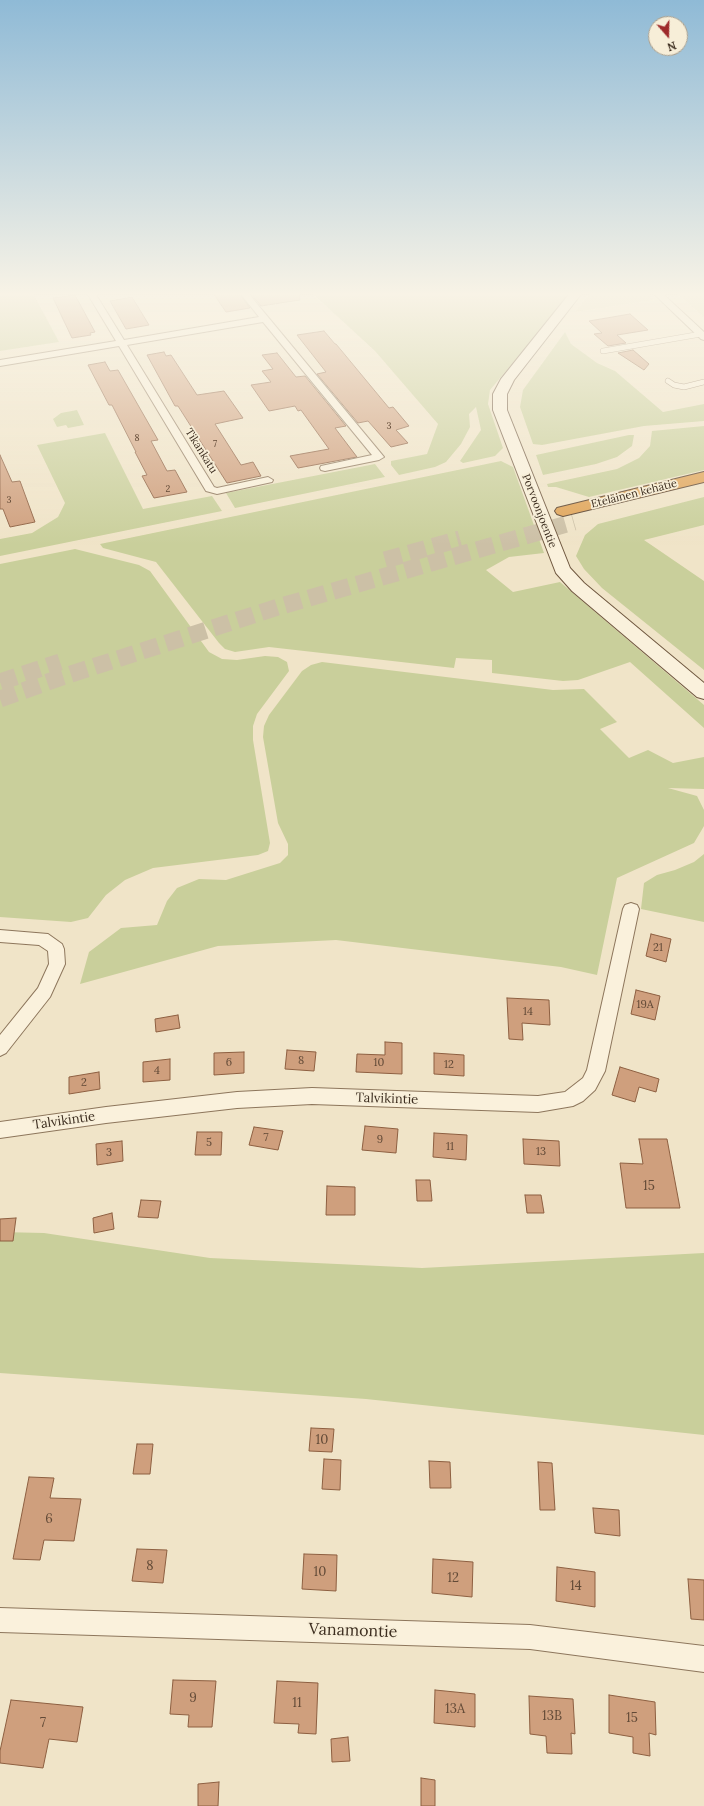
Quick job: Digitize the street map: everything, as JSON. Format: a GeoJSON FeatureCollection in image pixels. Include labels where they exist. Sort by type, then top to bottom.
{"type":"FeatureCollection","features":[{"type":"Feature","properties":{"kind":"highway","name":"Eteläinen kehätie"},"geometry":{"type":"LineString","coordinates":[[704,477],[569,516],[704,490]]}},
{"type":"Feature","properties":{"kind":"street","name":"Tikankatu"},"geometry":{"type":"LineString","coordinates":[[142,377],[210,489],[217,491],[268,480]]}},
{"type":"Feature","properties":{"kind":"street"},"geometry":{"type":"LineString","coordinates":[[314,377],[379,457],[325,468]]}},
{"type":"Feature","properties":{"kind":"street","name":"Porvoonjoentie"},"geometry":{"type":"LineString","coordinates":[[509,377],[500,394],[500,410],[562,569],[578,587],[704,693]]}},
{"type":"Feature","properties":{"kind":"street","name":"Talvikintie"},"geometry":{"type":"LineString","coordinates":[[0,1130],[106,1115],[238,1100],[312,1096],[538,1104],[567,1100],[577,1095],[589,1084],[596,1071],[631,909]]}},
{"type":"Feature","properties":{"kind":"street"},"geometry":{"type":"LineString","coordinates":[[0,936],[42,939],[56,949],[57,964],[44,992],[0,1048]]}},
{"type":"Feature","properties":{"kind":"street","name":"Vanamontie"},"geometry":{"type":"LineString","coordinates":[[0,1620],[530,1637],[704,1659]]}},
{"type":"Feature","properties":{"kind":"lane"},"geometry":{"type":"LineString","coordinates":[[668,380],[674,385],[684,388],[704,382]]}},
{"type":"Feature","properties":{"kind":"green space"},"geometry":{"type":"Polygon","coordinates":[[[398,377],[501,377],[490,390],[488,404],[503,448],[495,456],[463,463],[460,461],[481,430],[476,407],[469,414],[470,427],[461,444],[446,462],[435,467],[399,475],[391,465],[391,461],[427,454],[438,424],[398,377]]]}},
{"type":"Feature","properties":{"kind":"green space"},"geometry":{"type":"Polygon","coordinates":[[[532,377],[622,377],[663,412],[704,404],[704,421],[644,426],[542,445],[533,444],[520,407],[523,390],[532,377]]]}},
{"type":"Feature","properties":{"kind":"green space"},"geometry":{"type":"Polygon","coordinates":[[[77,410],[84,425],[68,428],[66,425],[57,427],[53,419],[61,413],[77,410]]]}},
{"type":"Feature","properties":{"kind":"green space"},"geometry":{"type":"Polygon","coordinates":[[[704,426],[704,470],[589,497],[556,487],[548,487],[547,484],[617,469],[639,458],[650,446],[652,431],[704,426]]]}},
{"type":"Feature","properties":{"kind":"green space"},"geometry":{"type":"Polygon","coordinates":[[[105,433],[143,509],[212,496],[222,511],[0,556],[0,539],[32,533],[58,517],[65,503],[37,445],[105,433]]]}},
{"type":"Feature","properties":{"kind":"green space"},"geometry":{"type":"Polygon","coordinates":[[[634,435],[632,446],[617,457],[596,464],[543,475],[536,455],[634,435]]]}},
{"type":"Feature","properties":{"kind":"green space"},"geometry":{"type":"Polygon","coordinates":[[[501,461],[513,467],[544,553],[509,557],[486,570],[513,592],[560,582],[704,705],[704,728],[630,662],[578,680],[563,681],[492,673],[492,660],[456,658],[454,668],[269,647],[235,652],[225,649],[156,562],[103,548],[100,544],[501,461]]]}},
{"type":"Feature","properties":{"kind":"green space"},"geometry":{"type":"Polygon","coordinates":[[[375,464],[385,477],[235,508],[226,493],[375,464]]]}},
{"type":"Feature","properties":{"kind":"green space"},"geometry":{"type":"Polygon","coordinates":[[[704,497],[704,525],[644,540],[704,581],[704,670],[602,588],[584,569],[576,556],[585,535],[598,524],[704,497]]]}},
{"type":"Feature","properties":{"kind":"green space"},"geometry":{"type":"Polygon","coordinates":[[[75,549],[139,565],[150,571],[209,652],[222,659],[237,660],[265,656],[278,657],[287,662],[289,671],[257,714],[253,726],[253,740],[270,843],[268,851],[258,855],[153,868],[125,880],[106,895],[88,918],[71,922],[0,917],[0,564],[75,549]]]}},
{"type":"Feature","properties":{"kind":"green space"},"geometry":{"type":"Polygon","coordinates":[[[322,662],[553,690],[584,689],[617,722],[600,729],[629,758],[648,750],[673,763],[704,757],[704,789],[668,788],[697,796],[704,810],[704,826],[694,843],[617,878],[597,975],[561,967],[336,940],[218,946],[80,984],[89,952],[121,928],[157,925],[167,901],[177,888],[199,879],[226,880],[280,863],[288,855],[288,844],[278,823],[263,737],[264,726],[269,715],[302,671],[311,665],[322,662]]]}},
{"type":"Feature","properties":{"kind":"green space"},"geometry":{"type":"Polygon","coordinates":[[[704,854],[704,922],[641,909],[644,883],[657,875],[675,870],[694,862],[704,854]]]}},
{"type":"Feature","properties":{"kind":"green space"},"geometry":{"type":"Polygon","coordinates":[[[0,1232],[44,1233],[210,1258],[422,1268],[704,1253],[704,1435],[366,1399],[0,1373],[0,1232]]]}},
{"type":"Feature","properties":{"kind":"building"},"geometry":{"type":"Polygon","coordinates":[[[94,377],[122,377],[158,440],[151,441],[167,471],[175,470],[187,492],[154,498],[142,476],[147,475],[136,452],[112,405],[109,405],[94,377]]]}},
{"type":"Feature","properties":{"kind":"building"},"geometry":{"type":"Polygon","coordinates":[[[159,377],[185,377],[197,395],[224,391],[243,418],[215,424],[241,465],[253,462],[261,476],[227,483],[178,406],[175,406],[159,377]]]}},
{"type":"Feature","properties":{"kind":"building"},"geometry":{"type":"Polygon","coordinates":[[[267,377],[306,377],[346,426],[335,428],[357,457],[298,468],[290,456],[329,449],[301,410],[298,411],[295,406],[269,411],[251,385],[271,382],[267,377]]]}},
{"type":"Feature","properties":{"kind":"building"},"geometry":{"type":"Polygon","coordinates":[[[320,377],[364,377],[389,408],[393,407],[409,426],[396,430],[408,443],[391,447],[368,421],[358,423],[320,377]]]}},
{"type":"Feature","properties":{"kind":"building"},"geometry":{"type":"Polygon","coordinates":[[[0,455],[12,482],[20,481],[35,522],[10,527],[3,509],[0,509],[0,455]]]}},
{"type":"Feature","properties":{"kind":"building"},"geometry":{"type":"Polygon","coordinates":[[[651,934],[671,939],[666,962],[646,956],[651,934]]]}},
{"type":"Feature","properties":{"kind":"building"},"geometry":{"type":"Polygon","coordinates":[[[636,990],[660,996],[655,1020],[631,1014],[636,990]]]}},
{"type":"Feature","properties":{"kind":"building"},"geometry":{"type":"Polygon","coordinates":[[[507,998],[549,1000],[550,1025],[522,1023],[523,1040],[509,1039],[507,998]]]}},
{"type":"Feature","properties":{"kind":"building"},"geometry":{"type":"Polygon","coordinates":[[[178,1015],[180,1028],[156,1032],[155,1019],[178,1015]]]}},
{"type":"Feature","properties":{"kind":"building"},"geometry":{"type":"Polygon","coordinates":[[[385,1042],[402,1043],[402,1074],[356,1072],[357,1054],[385,1055],[385,1042]]]}},
{"type":"Feature","properties":{"kind":"building"},"geometry":{"type":"Polygon","coordinates":[[[287,1050],[316,1052],[314,1071],[285,1069],[287,1050]]]}},
{"type":"Feature","properties":{"kind":"building"},"geometry":{"type":"Polygon","coordinates":[[[244,1052],[244,1073],[214,1075],[214,1053],[244,1052]]]}},
{"type":"Feature","properties":{"kind":"building"},"geometry":{"type":"Polygon","coordinates":[[[434,1053],[464,1055],[464,1076],[434,1074],[434,1053]]]}},
{"type":"Feature","properties":{"kind":"building"},"geometry":{"type":"Polygon","coordinates":[[[170,1059],[170,1080],[143,1082],[143,1062],[170,1059]]]}},
{"type":"Feature","properties":{"kind":"building"},"geometry":{"type":"Polygon","coordinates":[[[620,1067],[659,1079],[656,1092],[639,1087],[635,1102],[612,1095],[620,1067]]]}},
{"type":"Feature","properties":{"kind":"building"},"geometry":{"type":"Polygon","coordinates":[[[99,1072],[100,1089],[69,1094],[69,1077],[99,1072]]]}},
{"type":"Feature","properties":{"kind":"building"},"geometry":{"type":"Polygon","coordinates":[[[365,1126],[398,1129],[396,1153],[362,1150],[365,1126]]]}},
{"type":"Feature","properties":{"kind":"building"},"geometry":{"type":"Polygon","coordinates":[[[254,1127],[283,1131],[278,1150],[249,1145],[254,1127]]]}},
{"type":"Feature","properties":{"kind":"building"},"geometry":{"type":"Polygon","coordinates":[[[197,1132],[222,1132],[221,1155],[195,1155],[197,1132]]]}},
{"type":"Feature","properties":{"kind":"building"},"geometry":{"type":"Polygon","coordinates":[[[434,1133],[467,1135],[466,1160],[433,1157],[434,1133]]]}},
{"type":"Feature","properties":{"kind":"building"},"geometry":{"type":"Polygon","coordinates":[[[523,1139],[559,1141],[560,1166],[524,1164],[523,1139]]]}},
{"type":"Feature","properties":{"kind":"building"},"geometry":{"type":"Polygon","coordinates":[[[639,1139],[667,1139],[680,1208],[626,1208],[620,1163],[643,1164],[639,1139]]]}},
{"type":"Feature","properties":{"kind":"building"},"geometry":{"type":"Polygon","coordinates":[[[122,1141],[123,1161],[97,1165],[96,1144],[122,1141]]]}},
{"type":"Feature","properties":{"kind":"building"},"geometry":{"type":"Polygon","coordinates":[[[416,1180],[430,1180],[432,1201],[417,1201],[416,1180]]]}},
{"type":"Feature","properties":{"kind":"building"},"geometry":{"type":"Polygon","coordinates":[[[327,1186],[355,1187],[355,1215],[326,1215],[327,1186]]]}},
{"type":"Feature","properties":{"kind":"building"},"geometry":{"type":"Polygon","coordinates":[[[525,1195],[541,1195],[544,1213],[527,1213],[525,1195]]]}},
{"type":"Feature","properties":{"kind":"building"},"geometry":{"type":"Polygon","coordinates":[[[141,1200],[161,1201],[158,1218],[138,1217],[141,1200]]]}},
{"type":"Feature","properties":{"kind":"building"},"geometry":{"type":"Polygon","coordinates":[[[112,1213],[114,1229],[94,1233],[93,1218],[112,1213]]]}},
{"type":"Feature","properties":{"kind":"building"},"geometry":{"type":"Polygon","coordinates":[[[16,1218],[13,1241],[0,1241],[0,1219],[16,1218]]]}},
{"type":"Feature","properties":{"kind":"building"},"geometry":{"type":"Polygon","coordinates":[[[311,1428],[334,1429],[332,1452],[309,1451],[311,1428]]]}},
{"type":"Feature","properties":{"kind":"building"},"geometry":{"type":"Polygon","coordinates":[[[137,1444],[153,1444],[150,1474],[133,1474],[137,1444]]]}},
{"type":"Feature","properties":{"kind":"building"},"geometry":{"type":"Polygon","coordinates":[[[324,1459],[341,1460],[340,1490],[322,1489],[324,1459]]]}},
{"type":"Feature","properties":{"kind":"building"},"geometry":{"type":"Polygon","coordinates":[[[429,1461],[450,1462],[451,1488],[430,1488],[429,1461]]]}},
{"type":"Feature","properties":{"kind":"building"},"geometry":{"type":"Polygon","coordinates":[[[538,1462],[552,1463],[555,1510],[540,1510],[538,1462]]]}},
{"type":"Feature","properties":{"kind":"building"},"geometry":{"type":"Polygon","coordinates":[[[29,1477],[54,1478],[50,1498],[81,1499],[74,1541],[44,1540],[40,1560],[13,1559],[29,1477]]]}},
{"type":"Feature","properties":{"kind":"building"},"geometry":{"type":"Polygon","coordinates":[[[593,1508],[619,1510],[620,1536],[595,1533],[593,1508]]]}},
{"type":"Feature","properties":{"kind":"building"},"geometry":{"type":"Polygon","coordinates":[[[137,1549],[167,1550],[163,1583],[132,1581],[137,1549]]]}},
{"type":"Feature","properties":{"kind":"building"},"geometry":{"type":"Polygon","coordinates":[[[304,1554],[337,1555],[336,1591],[302,1589],[304,1554]]]}},
{"type":"Feature","properties":{"kind":"building"},"geometry":{"type":"Polygon","coordinates":[[[433,1559],[473,1562],[472,1597],[432,1593],[433,1559]]]}},
{"type":"Feature","properties":{"kind":"building"},"geometry":{"type":"Polygon","coordinates":[[[557,1567],[595,1572],[595,1607],[556,1601],[557,1567]]]}},
{"type":"Feature","properties":{"kind":"building"},"geometry":{"type":"Polygon","coordinates":[[[688,1579],[704,1580],[704,1620],[691,1619],[688,1579]]]}},
{"type":"Feature","properties":{"kind":"building"},"geometry":{"type":"Polygon","coordinates":[[[173,1680],[216,1681],[212,1727],[188,1727],[189,1715],[170,1714],[173,1680]]]}},
{"type":"Feature","properties":{"kind":"building"},"geometry":{"type":"Polygon","coordinates":[[[277,1681],[318,1683],[316,1734],[298,1733],[299,1724],[274,1723],[277,1681]]]}},
{"type":"Feature","properties":{"kind":"building"},"geometry":{"type":"Polygon","coordinates":[[[435,1690],[475,1694],[475,1727],[434,1723],[435,1690]]]}},
{"type":"Feature","properties":{"kind":"building"},"geometry":{"type":"Polygon","coordinates":[[[609,1695],[655,1702],[656,1735],[649,1733],[650,1756],[633,1753],[633,1737],[609,1733],[609,1695]]]}},
{"type":"Feature","properties":{"kind":"building"},"geometry":{"type":"Polygon","coordinates":[[[529,1696],[573,1699],[575,1734],[571,1733],[572,1754],[547,1753],[546,1736],[530,1734],[529,1696]]]}},
{"type":"Feature","properties":{"kind":"building"},"geometry":{"type":"Polygon","coordinates":[[[11,1700],[83,1707],[77,1742],[49,1739],[43,1768],[0,1763],[0,1751],[11,1700]]]}},
{"type":"Feature","properties":{"kind":"building"},"geometry":{"type":"Polygon","coordinates":[[[348,1737],[350,1761],[332,1762],[331,1739],[348,1737]]]}},
{"type":"Feature","properties":{"kind":"building"},"geometry":{"type":"Polygon","coordinates":[[[421,1778],[435,1780],[435,1806],[421,1806],[421,1778]]]}},
{"type":"Feature","properties":{"kind":"building"},"geometry":{"type":"Polygon","coordinates":[[[219,1782],[218,1806],[198,1806],[198,1784],[219,1782]]]}},
{"type":"Feature","properties":{"kind":"tunnel"},"geometry":{"type":"LineString","coordinates":[[0,699],[62,677],[278,607],[574,522]]}},
{"type":"Feature","properties":{"kind":"tunnel"},"geometry":{"type":"LineString","coordinates":[[385,560],[460,539]]}},
{"type":"Feature","properties":{"kind":"tunnel"},"geometry":{"type":"LineString","coordinates":[[0,682],[60,662]]}}]}
